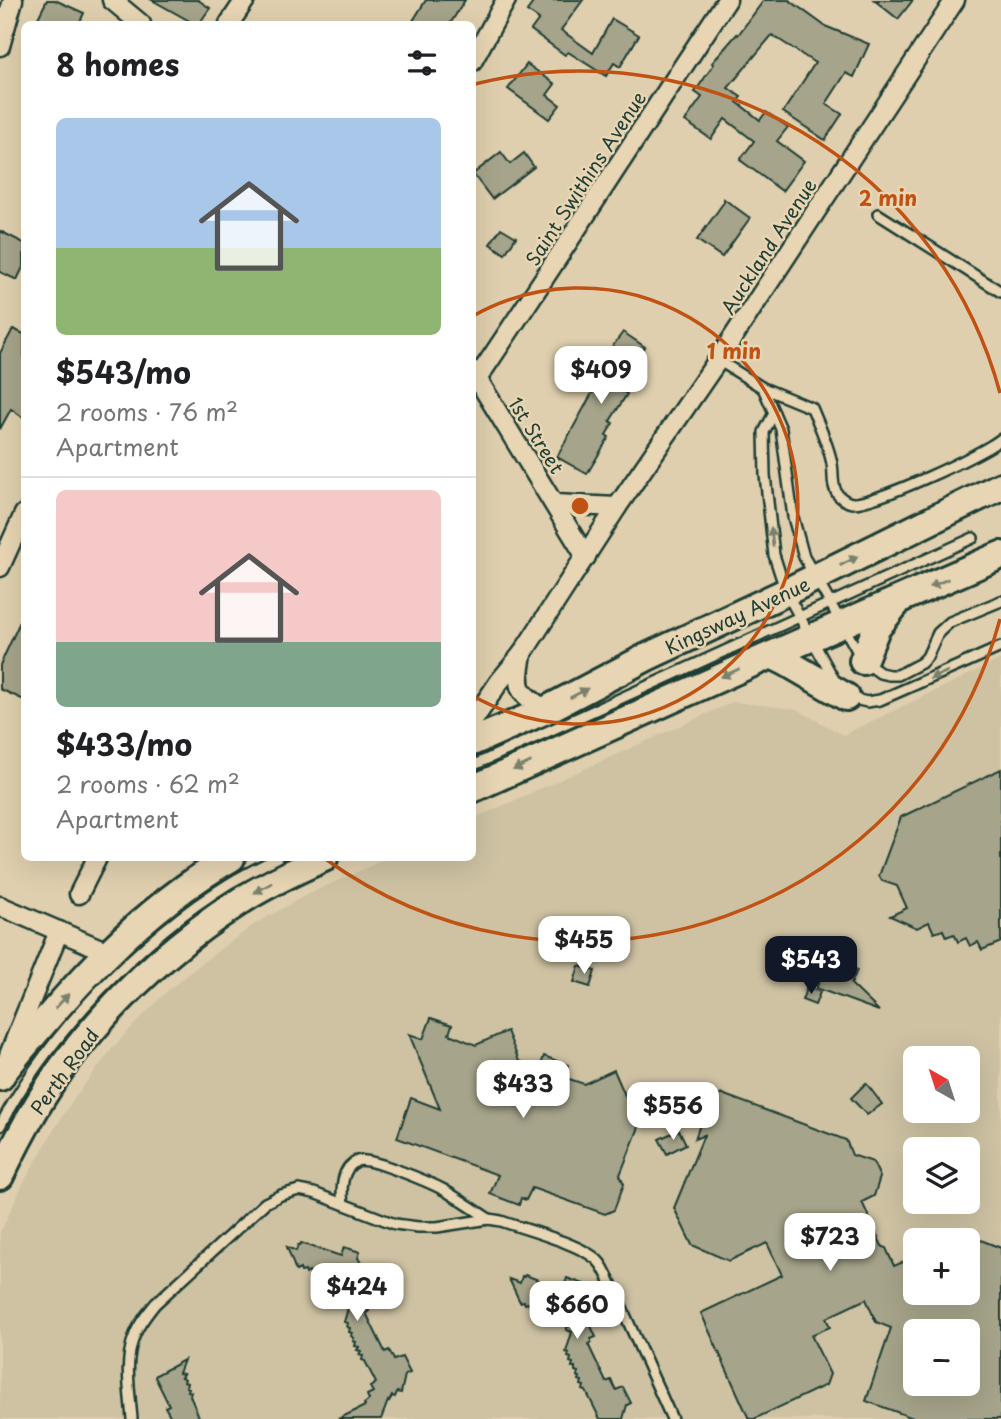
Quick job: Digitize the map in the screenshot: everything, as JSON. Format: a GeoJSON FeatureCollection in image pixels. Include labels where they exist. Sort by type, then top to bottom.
{"type":"FeatureCollection","features":[{"type":"Feature","properties":{"kind":"main road","name":"Kingsway Avenue"},"geometry":{"type":"LineString","coordinates":[[476,740],[546,710],[647,657],[816,578],[1001,486]]}},
{"type":"Feature","properties":{"kind":"main road"},"geometry":{"type":"LineString","coordinates":[[476,787],[772,655],[806,627],[835,614],[900,600],[1001,555]]}},
{"type":"Feature","properties":{"kind":"main road"},"geometry":{"type":"LineString","coordinates":[[863,661],[876,629],[900,600]]}},
{"type":"Feature","properties":{"kind":"main road"},"geometry":{"type":"LineString","coordinates":[[772,655],[846,697]]}},
{"type":"Feature","properties":{"kind":"main road"},"geometry":{"type":"LineString","coordinates":[[1,1074],[52,1011],[100,960],[176,895],[227,861]]}},
{"type":"Feature","properties":{"kind":"main road","name":"Perth Road"},"geometry":{"type":"LineString","coordinates":[[0,1176],[16,1142],[71,1056],[143,976],[209,922],[239,902],[318,861]]}},
{"type":"Feature","properties":{"kind":"street"},"geometry":{"type":"LineString","coordinates":[[0,46],[13,0]]}},
{"type":"Feature","properties":{"kind":"street"},"geometry":{"type":"LineString","coordinates":[[112,0],[137,21]]}},
{"type":"Feature","properties":{"kind":"street"},"geometry":{"type":"LineString","coordinates":[[231,21],[245,0]]}},
{"type":"Feature","properties":{"kind":"street"},"geometry":{"type":"LineString","coordinates":[[476,55],[506,0]]}},
{"type":"Feature","properties":{"kind":"street","name":"Saint Swithins Avenue"},"geometry":{"type":"LineString","coordinates":[[476,373],[551,271],[629,147],[727,0]]}},
{"type":"Feature","properties":{"kind":"street","name":"Auckland Avenue"},"geometry":{"type":"LineString","coordinates":[[476,716],[522,654],[955,0]]}},
{"type":"Feature","properties":{"kind":"street","name":"1st Street"},"geometry":{"type":"LineString","coordinates":[[476,376],[586,557]]}},
{"type":"Feature","properties":{"kind":"street"},"geometry":{"type":"LineString","coordinates":[[555,504],[617,507]]}},
{"type":"Feature","properties":{"kind":"street"},"geometry":{"type":"LineString","coordinates":[[0,567],[21,520]]}},
{"type":"Feature","properties":{"kind":"street"},"geometry":{"type":"LineString","coordinates":[[522,654],[518,677],[521,691],[526,698],[546,710]]}},
{"type":"Feature","properties":{"kind":"street"},"geometry":{"type":"LineString","coordinates":[[79,894],[96,861]]}},
{"type":"Feature","properties":{"kind":"street"},"geometry":{"type":"LineString","coordinates":[[0,906],[110,953]]}},
{"type":"Feature","properties":{"kind":"street"},"geometry":{"type":"LineString","coordinates":[[1,1074],[59,932]]}},
{"type":"Feature","properties":{"kind":"lane"},"geometry":{"type":"LineString","coordinates":[[878,214],[1001,292]]}},
{"type":"Feature","properties":{"kind":"lane"},"geometry":{"type":"LineString","coordinates":[[718,360],[763,388],[812,408],[832,463],[835,488],[839,496],[850,503],[873,499],[906,486],[954,465],[1001,439]]}},
{"type":"Feature","properties":{"kind":"lane"},"geometry":{"type":"LineString","coordinates":[[763,388],[781,429],[786,472],[804,557],[863,661],[880,673],[898,675],[927,657],[939,633],[950,622],[1001,601]]}},
{"type":"Feature","properties":{"kind":"lane"},"geometry":{"type":"LineString","coordinates":[[774,413],[764,432],[765,475],[774,555],[786,592],[836,684],[846,697],[867,702],[880,700],[1001,647]]}},
{"type":"Feature","properties":{"kind":"lane"},"geometry":{"type":"LineString","coordinates":[[835,614],[973,538]]}},
{"type":"Feature","properties":{"kind":"lane"},"geometry":{"type":"LineString","coordinates":[[476,764],[806,627]]}},
{"type":"Feature","properties":{"kind":"lane"},"geometry":{"type":"LineString","coordinates":[[0,1126],[50,1049],[89,1002],[117,974],[178,920],[230,883],[271,861]]}},
{"type":"Feature","properties":{"kind":"lane"},"geometry":{"type":"LineString","coordinates":[[343,1204],[341,1189],[344,1177],[350,1166],[366,1160],[441,1188],[489,1219]]}},
{"type":"Feature","properties":{"kind":"lane"},"geometry":{"type":"LineString","coordinates":[[132,1419],[128,1376],[130,1355],[134,1337],[144,1318],[155,1304],[265,1203],[299,1190],[314,1193],[395,1224],[437,1227],[489,1219],[501,1221],[590,1254],[600,1263],[628,1319],[672,1419]]}},
{"type":"Feature","properties":{"kind":"shaded area"},"geometry":{"type":"Polygon","coordinates":[[[1001,659],[1001,1419],[0,1419],[0,1233],[23,1184],[75,1097],[115,1045],[167,991],[252,926],[304,896],[381,861],[476,861],[476,818],[733,702],[796,709],[843,735],[1001,659]]]}},
{"type":"Feature","properties":{"kind":"building"},"geometry":{"type":"Polygon","coordinates":[[[47,0],[55,0],[84,13],[80,21],[36,21],[47,0]]]}},
{"type":"Feature","properties":{"kind":"building"},"geometry":{"type":"Polygon","coordinates":[[[152,0],[198,0],[210,8],[201,21],[190,21],[152,0]]]}},
{"type":"Feature","properties":{"kind":"building"},"geometry":{"type":"Polygon","coordinates":[[[426,0],[465,0],[452,21],[413,21],[426,0]]]}},
{"type":"Feature","properties":{"kind":"building"},"geometry":{"type":"Polygon","coordinates":[[[535,0],[583,0],[561,30],[593,53],[612,19],[639,35],[620,67],[614,63],[606,76],[568,52],[565,55],[531,30],[539,19],[527,11],[535,0]]]}},
{"type":"Feature","properties":{"kind":"building"},"geometry":{"type":"Polygon","coordinates":[[[764,0],[789,0],[825,26],[869,44],[854,77],[846,73],[826,104],[842,114],[825,140],[783,112],[815,63],[772,35],[728,88],[741,97],[737,102],[760,120],[766,112],[788,127],[777,141],[804,161],[782,191],[740,160],[754,141],[725,119],[711,139],[685,121],[702,97],[695,92],[714,64],[712,63],[738,35],[764,0]]]}},
{"type":"Feature","properties":{"kind":"building"},"geometry":{"type":"Polygon","coordinates":[[[874,0],[913,0],[898,19],[874,0]]]}},
{"type":"Feature","properties":{"kind":"building"},"geometry":{"type":"Polygon","coordinates":[[[527,64],[555,84],[547,95],[560,105],[549,119],[508,89],[527,64]]]}},
{"type":"Feature","properties":{"kind":"building"},"geometry":{"type":"Polygon","coordinates":[[[501,152],[510,164],[524,153],[534,167],[492,199],[476,178],[476,172],[501,152]]]}},
{"type":"Feature","properties":{"kind":"building"},"geometry":{"type":"Polygon","coordinates":[[[724,199],[750,218],[722,257],[697,240],[724,199]]]}},
{"type":"Feature","properties":{"kind":"building"},"geometry":{"type":"Polygon","coordinates":[[[501,228],[516,237],[505,254],[490,244],[501,228]]]}},
{"type":"Feature","properties":{"kind":"building"},"geometry":{"type":"Polygon","coordinates":[[[0,231],[21,242],[21,271],[17,280],[0,272],[0,231]]]}},
{"type":"Feature","properties":{"kind":"building"},"geometry":{"type":"Polygon","coordinates":[[[13,329],[21,333],[21,416],[11,409],[0,429],[0,353],[13,329]]]}},
{"type":"Feature","properties":{"kind":"building"},"geometry":{"type":"Polygon","coordinates":[[[623,332],[645,347],[616,387],[627,394],[610,421],[613,423],[606,435],[609,437],[587,474],[557,457],[596,386],[589,382],[593,377],[591,376],[623,332]]]}},
{"type":"Feature","properties":{"kind":"building"},"geometry":{"type":"Polygon","coordinates":[[[21,620],[21,699],[0,689],[0,665],[21,620]]]}},
{"type":"Feature","properties":{"kind":"building"},"geometry":{"type":"Polygon","coordinates":[[[1001,769],[1001,942],[982,950],[978,942],[970,946],[966,938],[958,942],[954,934],[946,937],[943,930],[934,933],[929,922],[917,928],[890,916],[907,908],[897,886],[882,881],[879,876],[901,817],[1001,769]]]}},
{"type":"Feature","properties":{"kind":"building"},"geometry":{"type":"Polygon","coordinates":[[[830,957],[857,970],[851,984],[879,1011],[816,988],[830,957]]]}},
{"type":"Feature","properties":{"kind":"building"},"geometry":{"type":"Polygon","coordinates":[[[579,966],[595,971],[590,987],[574,982],[579,966]]]}},
{"type":"Feature","properties":{"kind":"building"},"geometry":{"type":"Polygon","coordinates":[[[807,987],[820,992],[815,1005],[802,1000],[807,987]]]}},
{"type":"Feature","properties":{"kind":"building"},"geometry":{"type":"Polygon","coordinates":[[[431,1018],[452,1025],[449,1034],[476,1045],[507,1031],[519,1061],[540,1068],[544,1056],[568,1065],[563,1077],[584,1084],[614,1070],[627,1100],[637,1104],[643,1117],[620,1175],[624,1184],[614,1210],[605,1214],[532,1188],[526,1200],[521,1198],[519,1205],[490,1194],[498,1175],[397,1138],[411,1098],[440,1109],[409,1034],[423,1039],[431,1018]]]}},
{"type":"Feature","properties":{"kind":"building"},"geometry":{"type":"Polygon","coordinates":[[[866,1083],[882,1104],[867,1115],[851,1098],[866,1083]]]}},
{"type":"Feature","properties":{"kind":"building"},"geometry":{"type":"Polygon","coordinates":[[[722,1094],[846,1140],[852,1155],[873,1162],[880,1177],[874,1196],[862,1202],[894,1266],[903,1262],[903,1305],[980,1305],[980,1240],[1001,1248],[1001,1419],[916,1419],[866,1401],[891,1328],[876,1322],[866,1299],[826,1318],[830,1327],[811,1335],[830,1374],[826,1385],[749,1419],[701,1313],[782,1275],[767,1243],[729,1261],[692,1245],[674,1208],[704,1135],[695,1139],[708,1101],[722,1094]]]}},
{"type":"Feature","properties":{"kind":"building"},"geometry":{"type":"Polygon","coordinates":[[[679,1130],[686,1144],[667,1154],[659,1139],[679,1130]]]}},
{"type":"Feature","properties":{"kind":"building"},"geometry":{"type":"Polygon","coordinates":[[[301,1243],[341,1256],[344,1247],[360,1252],[358,1258],[367,1273],[364,1275],[366,1280],[362,1282],[374,1306],[368,1308],[366,1313],[385,1352],[389,1350],[394,1360],[402,1357],[410,1373],[405,1375],[401,1393],[397,1392],[395,1397],[392,1396],[388,1401],[381,1419],[338,1419],[365,1406],[369,1400],[367,1395],[373,1392],[370,1387],[376,1383],[362,1360],[363,1356],[359,1355],[361,1351],[355,1346],[356,1342],[347,1327],[348,1323],[344,1322],[350,1301],[344,1299],[346,1293],[340,1291],[342,1284],[316,1277],[314,1274],[311,1276],[309,1272],[306,1274],[300,1269],[296,1271],[287,1247],[296,1251],[301,1243]]]}},
{"type":"Feature","properties":{"kind":"building"},"geometry":{"type":"Polygon","coordinates":[[[525,1275],[564,1287],[567,1278],[584,1284],[581,1290],[586,1294],[584,1295],[589,1305],[586,1306],[588,1311],[585,1313],[596,1337],[588,1344],[606,1382],[611,1380],[616,1390],[623,1387],[631,1403],[627,1405],[623,1419],[600,1419],[583,1390],[578,1372],[572,1367],[569,1353],[566,1352],[572,1332],[566,1330],[569,1324],[563,1322],[570,1301],[544,1311],[533,1304],[530,1306],[524,1301],[520,1302],[509,1279],[520,1283],[525,1275]]]}},
{"type":"Feature","properties":{"kind":"building"},"geometry":{"type":"Polygon","coordinates":[[[184,1360],[179,1373],[183,1374],[181,1377],[187,1383],[186,1387],[191,1392],[190,1396],[200,1419],[172,1419],[165,1407],[169,1405],[155,1377],[184,1360]]]}}]}
